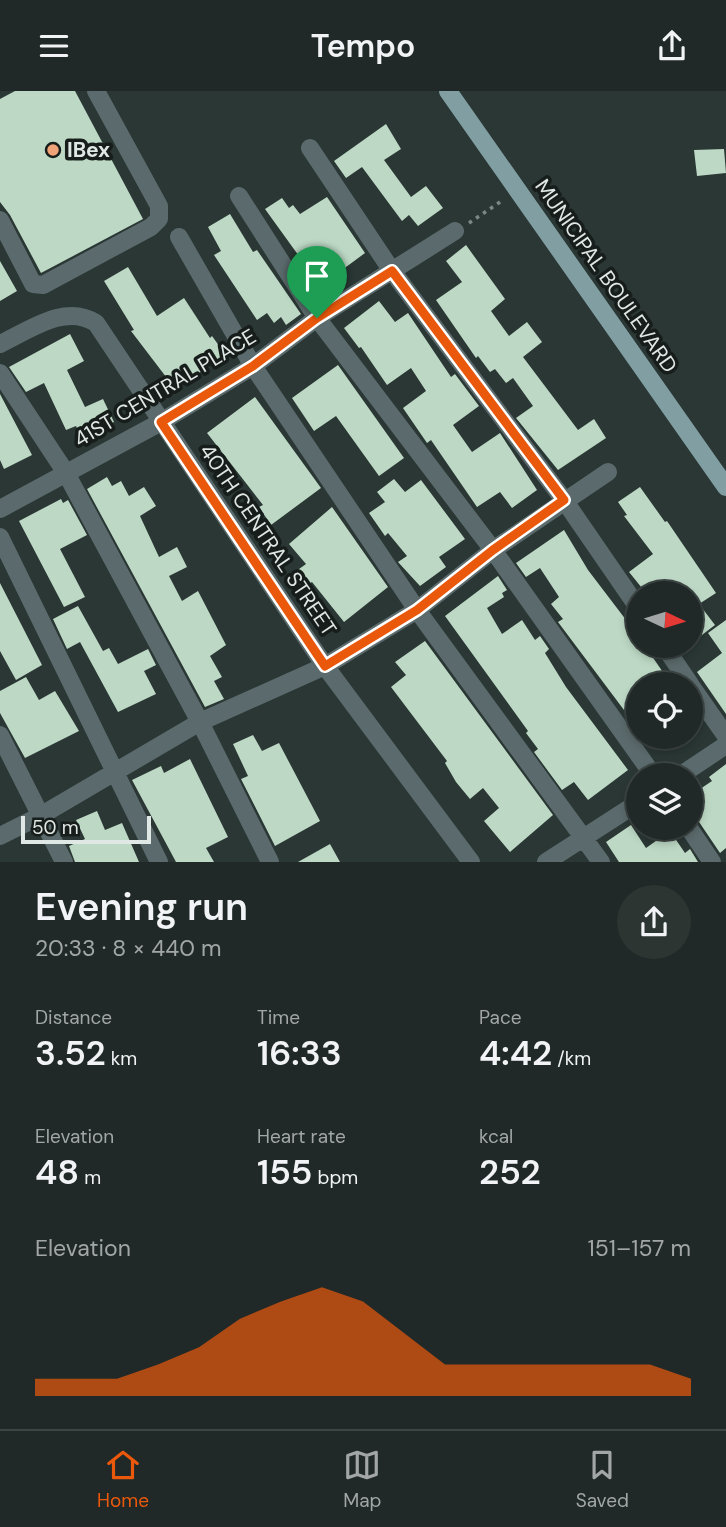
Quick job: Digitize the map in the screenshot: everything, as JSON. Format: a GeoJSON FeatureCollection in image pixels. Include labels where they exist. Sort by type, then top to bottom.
{"type":"FeatureCollection","features":[{"type":"Feature","properties":{"kind":"main road","name":"MUNICIPAL BOULEVARD"},"geometry":{"type":"LineString","coordinates":[[448,91],[726,487]]}},
{"type":"Feature","properties":{"kind":"street"},"geometry":{"type":"LineString","coordinates":[[0,220],[33,284],[43,285],[151,227],[159,219],[159,206],[96,91]]}},
{"type":"Feature","properties":{"kind":"street"},"geometry":{"type":"LineString","coordinates":[[310,148],[392,271],[564,500],[626,590]]}},
{"type":"Feature","properties":{"kind":"street"},"geometry":{"type":"LineString","coordinates":[[239,196],[317,318],[493,550],[644,763]]}},
{"type":"Feature","properties":{"kind":"street","name":"41ST CENTRAL PLACE"},"geometry":{"type":"LineString","coordinates":[[0,509],[161,422],[253,366],[317,318],[455,231]]}},
{"type":"Feature","properties":{"kind":"street"},"geometry":{"type":"LineString","coordinates":[[179,237],[253,366],[417,610],[601,862]]}},
{"type":"Feature","properties":{"kind":"street","name":"40TH CENTRAL STREET"},"geometry":{"type":"LineString","coordinates":[[0,344],[50,320],[71,314],[83,315],[96,323],[325,666],[471,862]]}},
{"type":"Feature","properties":{"kind":"street"},"geometry":{"type":"LineString","coordinates":[[0,373],[66,473],[200,722],[270,862]]}},
{"type":"Feature","properties":{"kind":"street"},"geometry":{"type":"LineString","coordinates":[[0,836],[40,816],[200,722],[325,666],[417,610],[493,550],[608,472]]}},
{"type":"Feature","properties":{"kind":"street"},"geometry":{"type":"LineString","coordinates":[[0,537],[159,862]]}},
{"type":"Feature","properties":{"kind":"street"},"geometry":{"type":"LineString","coordinates":[[703,702],[726,736]]}},
{"type":"Feature","properties":{"kind":"street"},"geometry":{"type":"LineString","coordinates":[[0,735],[64,862]]}},
{"type":"Feature","properties":{"kind":"street"},"geometry":{"type":"LineString","coordinates":[[699,763],[726,745]]}},
{"type":"Feature","properties":{"kind":"street"},"geometry":{"type":"LineString","coordinates":[[547,862],[626,810]]}},
{"type":"Feature","properties":{"kind":"street"},"geometry":{"type":"LineString","coordinates":[[697,840],[712,862]]}},
{"type":"Feature","properties":{"kind":"path"},"geometry":{"type":"LineString","coordinates":[[455,231],[518,190]]}},
{"type":"Feature","properties":{"kind":"building","name":"IBex"},"geometry":{"type":"Polygon","coordinates":[[[15,91],[75,91],[143,219],[41,273],[10,215],[0,202],[0,99],[15,91]]]}},
{"type":"Feature","properties":{"kind":"building"},"geometry":{"type":"Polygon","coordinates":[[[386,124],[401,149],[384,160],[411,197],[426,186],[443,208],[418,226],[409,215],[402,221],[362,167],[346,178],[334,161],[386,124]]]}},
{"type":"Feature","properties":{"kind":"building"},"geometry":{"type":"Polygon","coordinates":[[[724,149],[726,173],[697,176],[694,150],[724,149]]]}},
{"type":"Feature","properties":{"kind":"building"},"geometry":{"type":"Polygon","coordinates":[[[327,197],[365,253],[342,270],[345,273],[320,290],[309,270],[265,209],[282,198],[289,208],[293,205],[300,214],[327,197]]]}},
{"type":"Feature","properties":{"kind":"building"},"geometry":{"type":"Polygon","coordinates":[[[230,214],[253,252],[257,250],[301,314],[286,325],[281,317],[274,323],[267,313],[257,320],[214,255],[221,251],[208,227],[230,214]]]}},
{"type":"Feature","properties":{"kind":"building"},"geometry":{"type":"Polygon","coordinates":[[[466,245],[505,299],[491,311],[509,336],[527,322],[542,342],[523,357],[578,430],[594,419],[606,438],[558,470],[516,418],[533,406],[513,378],[506,383],[495,369],[490,372],[478,356],[476,358],[436,300],[462,282],[446,261],[466,245]]]}},
{"type":"Feature","properties":{"kind":"building"},"geometry":{"type":"Polygon","coordinates":[[[0,261],[17,291],[0,301],[0,261]]]}},
{"type":"Feature","properties":{"kind":"building"},"geometry":{"type":"Polygon","coordinates":[[[128,267],[157,316],[184,298],[210,338],[212,336],[225,354],[176,390],[131,331],[134,330],[104,281],[128,267]]]}},
{"type":"Feature","properties":{"kind":"building"},"geometry":{"type":"Polygon","coordinates":[[[379,301],[395,322],[408,313],[451,377],[455,374],[479,406],[453,425],[472,452],[500,433],[537,490],[512,508],[500,492],[477,507],[431,440],[427,443],[403,408],[426,391],[411,368],[387,385],[361,347],[359,348],[344,328],[379,301]]]}},
{"type":"Feature","properties":{"kind":"building"},"geometry":{"type":"Polygon","coordinates":[[[70,334],[84,361],[67,370],[85,407],[103,399],[114,422],[81,437],[76,426],[66,430],[44,383],[26,392],[9,367],[70,334]]]}},
{"type":"Feature","properties":{"kind":"building"},"geometry":{"type":"Polygon","coordinates":[[[338,365],[404,458],[379,476],[336,416],[314,431],[292,398],[338,365]]]}},
{"type":"Feature","properties":{"kind":"building"},"geometry":{"type":"Polygon","coordinates":[[[0,394],[32,455],[4,469],[0,460],[0,394]]]}},
{"type":"Feature","properties":{"kind":"building"},"geometry":{"type":"Polygon","coordinates":[[[255,397],[321,488],[271,525],[259,507],[263,505],[207,433],[255,397]]]}},
{"type":"Feature","properties":{"kind":"building"},"geometry":{"type":"Polygon","coordinates":[[[107,477],[112,486],[121,481],[129,496],[144,487],[156,506],[140,516],[159,557],[177,547],[187,567],[169,576],[182,601],[198,591],[226,645],[210,656],[222,677],[214,681],[224,699],[205,707],[87,489],[107,477]]]}},
{"type":"Feature","properties":{"kind":"building"},"geometry":{"type":"Polygon","coordinates":[[[394,479],[405,492],[421,480],[465,539],[439,557],[446,567],[420,586],[398,562],[407,556],[388,533],[385,536],[369,513],[385,502],[377,492],[394,479]]]}},
{"type":"Feature","properties":{"kind":"building"},"geometry":{"type":"Polygon","coordinates":[[[640,487],[665,522],[667,521],[716,593],[704,601],[704,581],[636,581],[629,572],[653,554],[624,516],[627,515],[618,502],[640,487]]]}},
{"type":"Feature","properties":{"kind":"building"},"geometry":{"type":"Polygon","coordinates":[[[61,499],[63,503],[68,500],[87,535],[60,549],[85,597],[64,607],[19,521],[61,499]]]}},
{"type":"Feature","properties":{"kind":"building"},"geometry":{"type":"Polygon","coordinates":[[[332,507],[388,587],[344,622],[312,582],[297,591],[288,577],[306,564],[289,544],[332,507]]]}},
{"type":"Feature","properties":{"kind":"building"},"geometry":{"type":"Polygon","coordinates":[[[564,530],[588,570],[626,620],[626,658],[653,658],[663,672],[626,672],[626,713],[558,622],[563,619],[551,604],[559,597],[540,568],[526,577],[516,563],[564,530]]]}},
{"type":"Feature","properties":{"kind":"building"},"geometry":{"type":"Polygon","coordinates":[[[498,576],[507,590],[502,593],[504,597],[487,608],[502,634],[522,620],[535,640],[540,636],[549,649],[545,653],[566,687],[626,767],[626,772],[588,800],[574,782],[562,790],[534,752],[538,749],[526,733],[528,731],[445,616],[498,576]]]}},
{"type":"Feature","properties":{"kind":"building"},"geometry":{"type":"Polygon","coordinates":[[[0,583],[42,665],[16,680],[0,651],[0,583]]]}},
{"type":"Feature","properties":{"kind":"building"},"geometry":{"type":"Polygon","coordinates":[[[78,606],[103,651],[109,648],[118,664],[148,649],[156,665],[144,671],[156,694],[118,712],[80,642],[67,649],[53,619],[78,606]]]}},
{"type":"Feature","properties":{"kind":"building"},"geometry":{"type":"Polygon","coordinates":[[[704,611],[715,625],[704,633],[704,611]]]}},
{"type":"Feature","properties":{"kind":"building"},"geometry":{"type":"Polygon","coordinates":[[[726,620],[726,714],[703,681],[703,672],[697,672],[722,653],[708,633],[726,620]]]}},
{"type":"Feature","properties":{"kind":"building"},"geometry":{"type":"Polygon","coordinates":[[[425,641],[553,815],[510,852],[484,821],[499,808],[483,788],[470,799],[456,782],[445,763],[447,761],[391,687],[406,675],[395,662],[425,641]]]}},
{"type":"Feature","properties":{"kind":"building"},"geometry":{"type":"Polygon","coordinates":[[[26,677],[39,700],[55,691],[79,731],[25,758],[0,713],[0,691],[26,677]]]}},
{"type":"Feature","properties":{"kind":"building"},"geometry":{"type":"Polygon","coordinates":[[[253,735],[262,751],[279,743],[320,821],[275,846],[241,779],[248,776],[233,744],[253,735]]]}},
{"type":"Feature","properties":{"kind":"building"},"geometry":{"type":"Polygon","coordinates":[[[190,759],[228,837],[206,848],[214,862],[176,862],[132,780],[161,766],[164,773],[190,759]]]}},
{"type":"Feature","properties":{"kind":"building"},"geometry":{"type":"Polygon","coordinates":[[[726,764],[726,848],[720,853],[703,828],[703,787],[712,781],[709,777],[726,764]]]}},
{"type":"Feature","properties":{"kind":"building"},"geometry":{"type":"Polygon","coordinates":[[[97,811],[105,830],[122,823],[139,862],[75,862],[69,846],[85,839],[76,820],[97,811]]]}},
{"type":"Feature","properties":{"kind":"building"},"geometry":{"type":"Polygon","coordinates":[[[626,828],[626,840],[641,840],[646,848],[657,840],[676,840],[685,853],[690,849],[698,862],[619,862],[606,842],[626,828]]]}},
{"type":"Feature","properties":{"kind":"building"},"geometry":{"type":"Polygon","coordinates":[[[330,844],[340,862],[298,862],[330,844]]]}},
{"type":"Feature","properties":{"kind":"place","name":"IBex"},"geometry":{"type":"Point","coordinates":[53,150]}},
{"type":"Feature","properties":{"kind":"route"},"geometry":{"type":"LineString","coordinates":[[392,271],[564,500],[493,550],[417,610],[325,666],[161,422],[253,366],[317,318],[392,271]]}}]}
